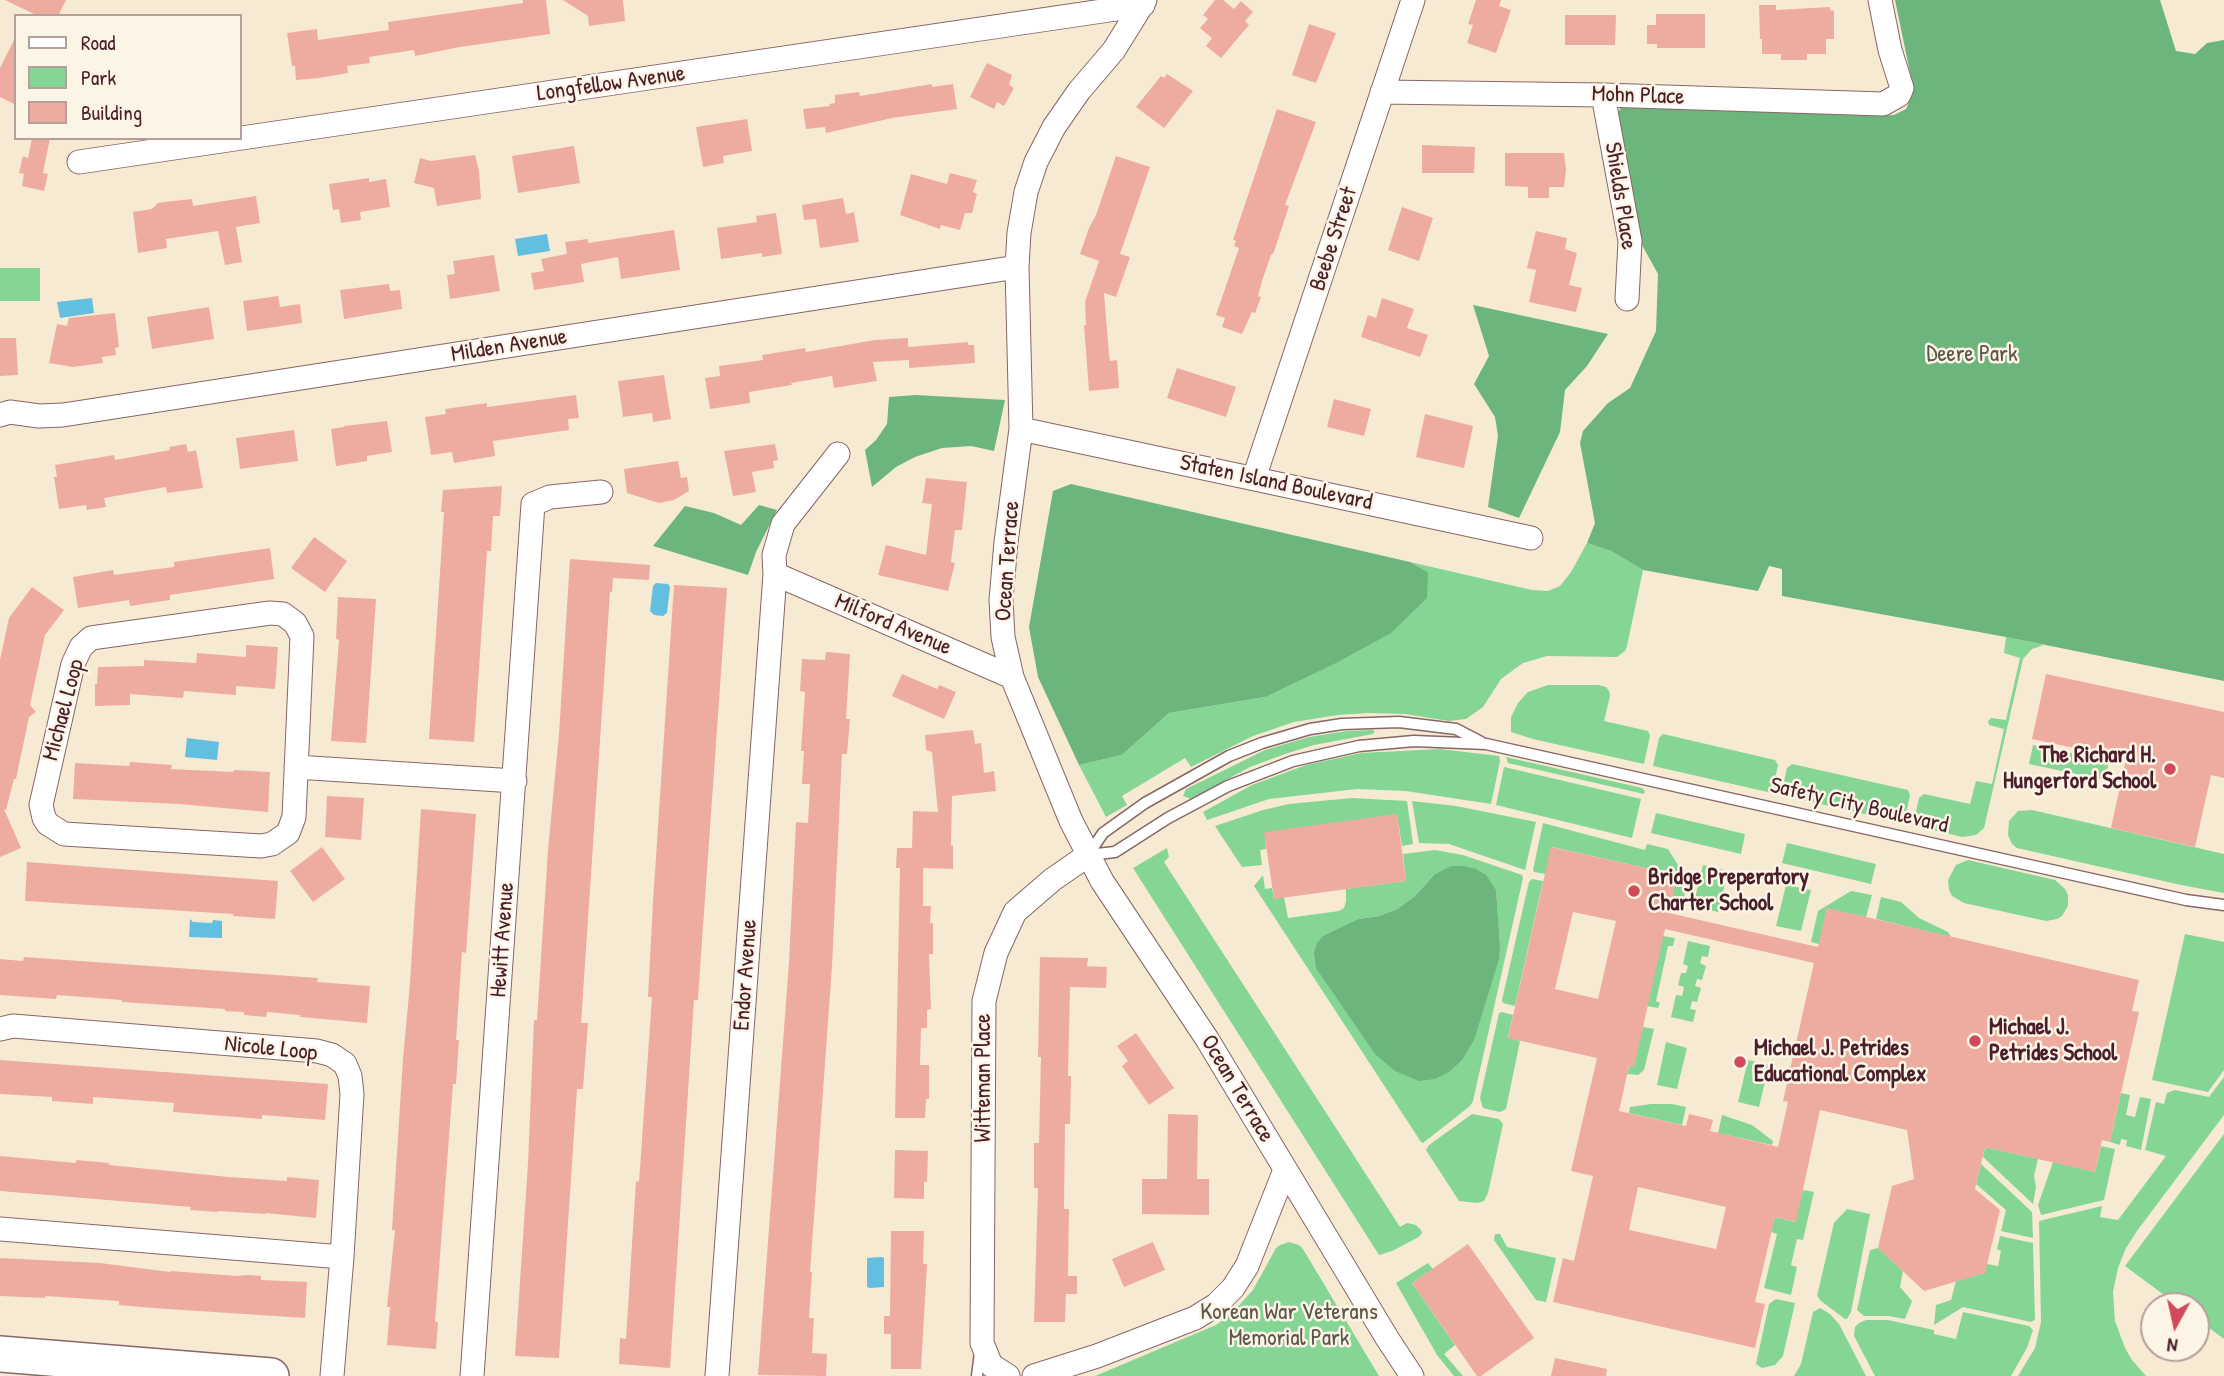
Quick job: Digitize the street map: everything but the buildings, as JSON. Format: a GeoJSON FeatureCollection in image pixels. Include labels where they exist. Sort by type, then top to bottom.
{"type":"FeatureCollection","features":[{"type":"Feature","properties":{"kind":"main road"},"geometry":{"type":"LineString","coordinates":[[0,1354],[271,1376]]}},
{"type":"Feature","properties":{"kind":"street","name":"Beebe Street"},"geometry":{"type":"LineString","coordinates":[[1254,478],[1413,0]]}},
{"type":"Feature","properties":{"kind":"street","name":"Mohn Place"},"geometry":{"type":"LineString","coordinates":[[1382,92],[1603,95],[1883,104],[1899,95],[1902,88],[1890,50],[1880,0]]}},
{"type":"Feature","properties":{"kind":"street","name":"Longfellow Avenue"},"geometry":{"type":"LineString","coordinates":[[242,138],[1144,2]]}},
{"type":"Feature","properties":{"kind":"street","name":"Ocean Terrace"},"geometry":{"type":"LineString","coordinates":[[1144,2],[1114,50],[1079,91],[1054,127],[1036,162],[1026,192],[1017,267],[1021,429],[1006,542],[1001,600],[1003,637],[1012,677],[1071,821],[1102,881],[1207,1039],[1412,1376]]}},
{"type":"Feature","properties":{"kind":"street","name":"Shields Place"},"geometry":{"type":"LineString","coordinates":[[1603,95],[1630,241],[1627,299]]}},
{"type":"Feature","properties":{"kind":"street","name":"Longfellow Avenue"},"geometry":{"type":"LineString","coordinates":[[79,162],[225,140]]}},
{"type":"Feature","properties":{"kind":"street","name":"Milden Avenue"},"geometry":{"type":"LineString","coordinates":[[0,415],[10,412],[39,416],[63,415],[1017,267]]}},
{"type":"Feature","properties":{"kind":"street","name":"Staten Island Boulevard"},"geometry":{"type":"LineString","coordinates":[[1021,429],[1531,538]]}},
{"type":"Feature","properties":{"kind":"street"},"geometry":{"type":"LineString","coordinates":[[775,573],[774,555],[783,524],[838,454]]}},
{"type":"Feature","properties":{"kind":"street","name":"Hewitt Avenue"},"geometry":{"type":"LineString","coordinates":[[472,1376],[533,504],[550,497],[601,492]]}},
{"type":"Feature","properties":{"kind":"street","name":"Milford Avenue"},"geometry":{"type":"LineString","coordinates":[[775,573],[1012,677]]}},
{"type":"Feature","properties":{"kind":"street","name":"Endor Avenue"},"geometry":{"type":"LineString","coordinates":[[717,1376],[775,573]]}},
{"type":"Feature","properties":{"kind":"street","name":"Michael Loop"},"geometry":{"type":"LineString","coordinates":[[270,613],[283,614],[295,623],[302,636],[296,767],[294,817],[288,833],[272,844],[184,842],[64,834],[48,824],[41,805],[72,664],[81,647],[91,638],[270,613]]}},
{"type":"Feature","properties":{"kind":"street"},"geometry":{"type":"LineString","coordinates":[[296,767],[514,781]]}},
{"type":"Feature","properties":{"kind":"street","name":"Witteman Place"},"geometry":{"type":"LineString","coordinates":[[982,1343],[984,1001],[996,953],[1015,912],[1052,880],[1088,855]]}},
{"type":"Feature","properties":{"kind":"street","name":"Nicole Loop"},"geometry":{"type":"LineString","coordinates":[[0,1029],[13,1027],[317,1051],[332,1055],[345,1064],[350,1076],[352,1094],[332,1376]]}},
{"type":"Feature","properties":{"kind":"street","name":"Ocean Terrace"},"geometry":{"type":"LineString","coordinates":[[1034,1376],[1097,1356],[1195,1318],[1216,1305],[1233,1288],[1247,1266],[1285,1170]]}},
{"type":"Feature","properties":{"kind":"street"},"geometry":{"type":"LineString","coordinates":[[0,1229],[342,1257]]}},
{"type":"Feature","properties":{"kind":"street"},"geometry":{"type":"LineString","coordinates":[[982,1343],[991,1365],[1008,1376]]}},
{"type":"Feature","properties":{"kind":"lane","name":"Safety City Boulevard"},"geometry":{"type":"LineString","coordinates":[[1088,855],[1103,833],[1146,803],[1229,755],[1310,729],[1342,724],[1399,722],[1455,729],[1486,744]]}},
{"type":"Feature","properties":{"kind":"lane","name":"Safety City Boulevard"},"geometry":{"type":"LineString","coordinates":[[1088,855],[1115,852],[1168,818],[1228,786],[1293,761],[1359,746],[1414,741],[1486,744],[2186,900],[2224,905]]}},
{"type":"Feature","properties":{"kind":"lane"},"geometry":{"type":"LineString","coordinates":[[977,1376],[982,1343]]}},
{"type":"Feature","properties":{"kind":"green space","name":"Deere Park"},"geometry":{"type":"Polygon","coordinates":[[[1895,0],[2160,0],[2176,51],[2195,54],[2207,43],[2224,40],[2224,681],[1782,596],[1782,569],[1769,566],[1758,591],[1643,570],[1611,551],[1587,543],[1595,523],[1580,443],[1583,431],[1608,403],[1630,388],[1656,331],[1658,274],[1642,245],[1616,128],[1617,115],[1622,105],[1647,100],[1873,116],[1894,115],[1906,109],[1913,87],[1895,0]]]}},
{"type":"Feature","properties":{"kind":"green space"},"geometry":{"type":"Polygon","coordinates":[[[0,268],[40,268],[40,301],[0,301],[0,268]]]}},
{"type":"Feature","properties":{"kind":"green space"},"geometry":{"type":"Polygon","coordinates":[[[1473,305],[1608,334],[1587,366],[1565,390],[1560,432],[1519,518],[1488,507],[1498,436],[1495,417],[1474,384],[1489,356],[1473,305]]]}},
{"type":"Feature","properties":{"kind":"green space"},"geometry":{"type":"Polygon","coordinates":[[[916,395],[1005,400],[994,451],[971,446],[942,448],[896,467],[872,487],[865,450],[887,424],[889,397],[916,395]]]}},
{"type":"Feature","properties":{"kind":"green space"},"geometry":{"type":"Polygon","coordinates":[[[1071,484],[1410,562],[1428,572],[1427,598],[1391,633],[1336,663],[1265,697],[1169,713],[1122,755],[1079,765],[1038,677],[1029,627],[1053,491],[1071,484]]]}},
{"type":"Feature","properties":{"kind":"green space"},"geometry":{"type":"Polygon","coordinates":[[[759,505],[777,510],[748,575],[653,546],[685,506],[714,513],[741,525],[759,505]]]}},
{"type":"Feature","properties":{"kind":"green space"},"geometry":{"type":"Polygon","coordinates":[[[1587,543],[1611,551],[1643,570],[1627,646],[1617,657],[1547,656],[1523,663],[1501,679],[1483,707],[1466,719],[1449,721],[1405,714],[1368,713],[1294,722],[1253,736],[1191,767],[1185,758],[1122,796],[1127,805],[1106,817],[1079,765],[1122,755],[1169,713],[1265,697],[1428,572],[1410,562],[1532,590],[1548,591],[1560,586],[1587,543]]]}},
{"type":"Feature","properties":{"kind":"green space"},"geometry":{"type":"Polygon","coordinates":[[[2006,637],[2044,645],[2032,649],[2023,659],[1984,828],[1976,835],[1962,837],[1913,825],[1919,798],[1924,794],[1970,804],[1976,781],[1992,784],[2004,729],[1989,725],[1988,721],[1991,718],[2006,720],[2020,658],[2004,653],[2006,637]]]}},
{"type":"Feature","properties":{"kind":"green space"},"geometry":{"type":"Polygon","coordinates":[[[1548,685],[1606,687],[1610,696],[1604,721],[1648,731],[1650,736],[1644,764],[1511,732],[1511,717],[1518,703],[1528,692],[1548,685]]]}},
{"type":"Feature","properties":{"kind":"green space"},"geometry":{"type":"Polygon","coordinates":[[[1375,731],[1373,734],[1314,745],[1285,754],[1250,767],[1191,799],[1183,796],[1186,789],[1265,750],[1309,737],[1375,731]]]}},
{"type":"Feature","properties":{"kind":"green space"},"geometry":{"type":"Polygon","coordinates":[[[1663,734],[1775,760],[1778,765],[1772,793],[1653,766],[1659,738],[1663,734]]]}},
{"type":"Feature","properties":{"kind":"green space"},"geometry":{"type":"Polygon","coordinates":[[[2033,745],[2109,761],[2105,780],[2029,764],[2033,745]]]}},
{"type":"Feature","properties":{"kind":"green space"},"geometry":{"type":"Polygon","coordinates":[[[1440,749],[1499,756],[1491,804],[1406,791],[1357,789],[1269,799],[1207,820],[1203,812],[1252,785],[1306,765],[1361,753],[1440,749]]]}},
{"type":"Feature","properties":{"kind":"green space"},"geometry":{"type":"Polygon","coordinates":[[[1506,757],[1642,788],[1645,791],[1644,794],[1508,763],[1506,757]]]}},
{"type":"Feature","properties":{"kind":"green space"},"geometry":{"type":"Polygon","coordinates":[[[1792,764],[1908,790],[1910,795],[1904,823],[1781,795],[1787,768],[1792,764]]]}},
{"type":"Feature","properties":{"kind":"green space"},"geometry":{"type":"Polygon","coordinates":[[[1504,767],[1641,799],[1632,838],[1496,805],[1504,767]]]}},
{"type":"Feature","properties":{"kind":"green space"},"geometry":{"type":"Polygon","coordinates":[[[1352,798],[1407,801],[1413,844],[1402,846],[1397,815],[1265,833],[1266,849],[1260,850],[1262,865],[1242,867],[1215,826],[1289,804],[1352,798]]]}},
{"type":"Feature","properties":{"kind":"green space"},"geometry":{"type":"Polygon","coordinates":[[[1412,801],[1456,806],[1536,822],[1525,870],[1449,844],[1419,843],[1412,801]]]}},
{"type":"Feature","properties":{"kind":"green space"},"geometry":{"type":"Polygon","coordinates":[[[2032,810],[2224,854],[2224,893],[2017,848],[2008,835],[2009,821],[2018,811],[2032,810]]]}},
{"type":"Feature","properties":{"kind":"green space"},"geometry":{"type":"Polygon","coordinates":[[[1656,813],[1745,834],[1741,854],[1651,833],[1656,813]]]}},
{"type":"Feature","properties":{"kind":"green space"},"geometry":{"type":"Polygon","coordinates":[[[1543,823],[1645,850],[1647,844],[1668,849],[1688,881],[1680,913],[1669,911],[1677,875],[1552,847],[1545,874],[1534,872],[1543,823]]]}},
{"type":"Feature","properties":{"kind":"green space"},"geometry":{"type":"Polygon","coordinates":[[[1787,843],[1876,864],[1871,884],[1782,863],[1787,843]]]}},
{"type":"Feature","properties":{"kind":"green space"},"geometry":{"type":"Polygon","coordinates":[[[1167,848],[1169,857],[1164,862],[1400,1227],[1407,1223],[1416,1225],[1422,1233],[1419,1237],[1379,1255],[1133,868],[1167,848]]]}},
{"type":"Feature","properties":{"kind":"green space"},"geometry":{"type":"Polygon","coordinates":[[[1435,850],[1463,855],[1522,875],[1523,878],[1473,1101],[1423,1143],[1254,886],[1263,875],[1265,889],[1272,888],[1274,899],[1284,897],[1288,918],[1339,911],[1344,908],[1346,889],[1406,881],[1403,854],[1435,850]],[[1434,875],[1414,897],[1397,909],[1379,916],[1359,919],[1500,945],[1496,890],[1434,875]]]}},
{"type":"Feature","properties":{"kind":"green space"},"geometry":{"type":"Polygon","coordinates":[[[1968,860],[2055,880],[2068,895],[2068,906],[2062,916],[2046,921],[1964,903],[1952,896],[1948,880],[1956,865],[1968,860]]]}},
{"type":"Feature","properties":{"kind":"green space"},"geometry":{"type":"Polygon","coordinates":[[[1703,865],[1728,871],[1718,912],[1693,906],[1703,865]]]}},
{"type":"Feature","properties":{"kind":"green space"},"geometry":{"type":"Polygon","coordinates":[[[1451,866],[1476,869],[1486,875],[1496,890],[1499,959],[1474,1040],[1462,1060],[1449,1072],[1435,1079],[1419,1081],[1395,1071],[1375,1054],[1316,968],[1314,953],[1323,936],[1359,919],[1379,916],[1397,909],[1414,897],[1434,875],[1451,866]]]}},
{"type":"Feature","properties":{"kind":"green space"},"geometry":{"type":"Polygon","coordinates":[[[1532,879],[1543,881],[1515,1006],[1503,1003],[1502,1000],[1529,882],[1532,879]]]}},
{"type":"Feature","properties":{"kind":"green space"},"geometry":{"type":"Polygon","coordinates":[[[1786,885],[1811,890],[1801,931],[1776,926],[1786,885]]]}},
{"type":"Feature","properties":{"kind":"green space"},"geometry":{"type":"Polygon","coordinates":[[[1851,891],[1872,895],[1866,917],[1827,909],[1819,944],[1811,942],[1818,911],[1851,891]]]}},
{"type":"Feature","properties":{"kind":"green space"},"geometry":{"type":"Polygon","coordinates":[[[1881,897],[1901,902],[1919,918],[1948,932],[1951,937],[1876,919],[1881,897]]]}},
{"type":"Feature","properties":{"kind":"green space"},"geometry":{"type":"Polygon","coordinates":[[[2185,934],[2224,942],[2224,1070],[2208,1092],[2152,1080],[2185,934]]]}},
{"type":"Feature","properties":{"kind":"green space"},"geometry":{"type":"Polygon","coordinates":[[[1663,936],[1675,938],[1673,946],[1668,946],[1656,1001],[1660,1003],[1658,1008],[1647,1006],[1663,936]]]}},
{"type":"Feature","properties":{"kind":"green space"},"geometry":{"type":"Polygon","coordinates":[[[1688,941],[1710,946],[1708,957],[1702,956],[1700,963],[1706,966],[1702,980],[1697,979],[1695,986],[1701,988],[1697,1002],[1692,1001],[1690,1009],[1696,1010],[1693,1022],[1671,1017],[1676,995],[1682,996],[1684,987],[1678,985],[1681,973],[1686,973],[1688,966],[1683,964],[1688,941]]]}},
{"type":"Feature","properties":{"kind":"green space"},"geometry":{"type":"Polygon","coordinates":[[[1499,1013],[1513,1015],[1508,1037],[1520,1041],[1506,1109],[1500,1112],[1483,1108],[1480,1098],[1499,1013]]]}},
{"type":"Feature","properties":{"kind":"green space"},"geometry":{"type":"Polygon","coordinates":[[[1643,1027],[1654,1029],[1644,1070],[1638,1075],[1627,1074],[1643,1027]]]}},
{"type":"Feature","properties":{"kind":"green space"},"geometry":{"type":"Polygon","coordinates":[[[1666,1042],[1687,1048],[1677,1089],[1657,1085],[1666,1042]]]}},
{"type":"Feature","properties":{"kind":"green space"},"geometry":{"type":"Polygon","coordinates":[[[1748,1060],[1769,1065],[1759,1107],[1738,1102],[1748,1060]]]}},
{"type":"Feature","properties":{"kind":"green space"},"geometry":{"type":"Polygon","coordinates":[[[2224,1077],[2224,1115],[2137,1231],[2118,1268],[2113,1292],[2115,1321],[2125,1348],[2146,1376],[2018,1376],[2035,1348],[2041,1322],[2039,1221],[2102,1206],[2100,1217],[2118,1220],[2166,1156],[2145,1150],[2156,1102],[2164,1104],[2167,1093],[2175,1090],[2209,1097],[2224,1077]]]}},
{"type":"Feature","properties":{"kind":"green space"},"geometry":{"type":"Polygon","coordinates":[[[2121,1093],[2130,1095],[2126,1115],[2135,1117],[2140,1097],[2151,1099],[2141,1150],[2126,1146],[2127,1140],[2121,1139],[2120,1145],[2110,1142],[2121,1093]]]}},
{"type":"Feature","properties":{"kind":"green space"},"geometry":{"type":"Polygon","coordinates":[[[1651,1104],[1686,1107],[1682,1125],[1629,1113],[1630,1107],[1651,1104]]]}},
{"type":"Feature","properties":{"kind":"green space"},"geometry":{"type":"Polygon","coordinates":[[[1472,1114],[1499,1119],[1503,1124],[1488,1193],[1484,1201],[1478,1203],[1459,1201],[1426,1150],[1472,1114]]]}},
{"type":"Feature","properties":{"kind":"green space"},"geometry":{"type":"Polygon","coordinates":[[[1722,1115],[1752,1125],[1773,1141],[1772,1145],[1718,1133],[1722,1115]]]}},
{"type":"Feature","properties":{"kind":"green space"},"geometry":{"type":"Polygon","coordinates":[[[2224,1134],[2224,1339],[2210,1328],[2210,1292],[2160,1292],[2125,1266],[2224,1134]]]}},
{"type":"Feature","properties":{"kind":"green space"},"geometry":{"type":"Polygon","coordinates":[[[2101,1146],[2115,1149],[2104,1200],[2041,1215],[2038,1205],[2053,1162],[2095,1172],[2101,1146]]]}},
{"type":"Feature","properties":{"kind":"green space"},"geometry":{"type":"Polygon","coordinates":[[[1985,1147],[2038,1159],[2033,1204],[1983,1157],[1985,1147]]]}},
{"type":"Feature","properties":{"kind":"green space"},"geometry":{"type":"Polygon","coordinates":[[[1981,1164],[2032,1212],[2033,1238],[2001,1231],[2006,1210],[1976,1184],[1981,1164]]]}},
{"type":"Feature","properties":{"kind":"green space"},"geometry":{"type":"Polygon","coordinates":[[[1803,1190],[1814,1192],[1803,1240],[1797,1239],[1791,1265],[1797,1267],[1791,1295],[1764,1288],[1777,1234],[1771,1232],[1775,1217],[1795,1222],[1803,1190]]]}},
{"type":"Feature","properties":{"kind":"green space"},"geometry":{"type":"Polygon","coordinates":[[[1847,1209],[1870,1214],[1851,1312],[1845,1319],[1817,1296],[1834,1223],[1847,1209]]]}},
{"type":"Feature","properties":{"kind":"green space"},"geometry":{"type":"Polygon","coordinates":[[[1495,1234],[1500,1234],[1507,1247],[1556,1258],[1546,1302],[1536,1300],[1494,1240],[1495,1234]]]}},
{"type":"Feature","properties":{"kind":"green space"},"geometry":{"type":"Polygon","coordinates":[[[2000,1236],[2033,1243],[2035,1320],[2031,1322],[1963,1307],[1934,1325],[1936,1305],[1951,1300],[1956,1281],[1985,1273],[1987,1264],[1998,1266],[2001,1251],[1997,1249],[2000,1236]]]}},
{"type":"Feature","properties":{"kind":"green space","name":"Korean War Veterans Memorial Park"},"geometry":{"type":"Polygon","coordinates":[[[1289,1242],[1303,1249],[1379,1376],[1095,1376],[1216,1325],[1231,1314],[1253,1290],[1276,1248],[1289,1242]]]}},
{"type":"Feature","properties":{"kind":"green space"},"geometry":{"type":"Polygon","coordinates":[[[1878,1248],[1903,1271],[1900,1287],[1912,1301],[1905,1319],[1864,1316],[1857,1310],[1870,1250],[1878,1248]]]}},
{"type":"Feature","properties":{"kind":"green space"},"geometry":{"type":"Polygon","coordinates":[[[1428,1263],[1433,1269],[1412,1283],[1455,1345],[1444,1354],[1463,1376],[1454,1376],[1437,1355],[1396,1283],[1428,1263]]]}},
{"type":"Feature","properties":{"kind":"green space"},"geometry":{"type":"Polygon","coordinates":[[[1776,1299],[1795,1303],[1783,1356],[1775,1365],[1762,1368],[1756,1364],[1769,1304],[1776,1299]]]}},
{"type":"Feature","properties":{"kind":"green space"},"geometry":{"type":"Polygon","coordinates":[[[1820,1308],[1839,1324],[1866,1376],[1794,1376],[1801,1364],[1813,1312],[1820,1308]]]}},
{"type":"Feature","properties":{"kind":"green space"},"geometry":{"type":"Polygon","coordinates":[[[1963,1312],[2029,1326],[2033,1330],[2027,1348],[2011,1376],[1875,1376],[1854,1336],[1855,1327],[1859,1323],[1866,1320],[1888,1320],[1934,1330],[1934,1334],[1956,1339],[1963,1312]]]}},
{"type":"Feature","properties":{"kind":"water"},"geometry":{"type":"Polygon","coordinates":[[[547,234],[550,251],[518,256],[515,239],[547,234]]]}},
{"type":"Feature","properties":{"kind":"water"},"geometry":{"type":"Polygon","coordinates":[[[92,298],[94,313],[60,318],[57,302],[92,298]]]}},
{"type":"Feature","properties":{"kind":"water"},"geometry":{"type":"Polygon","coordinates":[[[656,583],[668,584],[670,587],[667,613],[663,616],[654,615],[650,611],[653,586],[656,583]]]}},
{"type":"Feature","properties":{"kind":"water"},"geometry":{"type":"Polygon","coordinates":[[[187,738],[219,742],[217,760],[185,757],[187,738]]]}},
{"type":"Feature","properties":{"kind":"water"},"geometry":{"type":"Polygon","coordinates":[[[190,919],[193,922],[222,921],[222,938],[189,937],[190,919]]]}},
{"type":"Feature","properties":{"kind":"water"},"geometry":{"type":"Polygon","coordinates":[[[882,1257],[884,1287],[867,1287],[867,1258],[882,1257]]]}},
{"type":"Feature","properties":{"kind":"place","name":"The Richard H. Hungerford School"},"geometry":{"type":"Point","coordinates":[2170,769]}},
{"type":"Feature","properties":{"kind":"place","name":"Bridge Preperatory Charter School"},"geometry":{"type":"Point","coordinates":[1634,891]}},
{"type":"Feature","properties":{"kind":"place","name":"Michael J. Petrides School"},"geometry":{"type":"Point","coordinates":[1975,1041]}},
{"type":"Feature","properties":{"kind":"place","name":"Michael J. Petrides Educational Complex"},"geometry":{"type":"Point","coordinates":[1740,1062]}}]}
